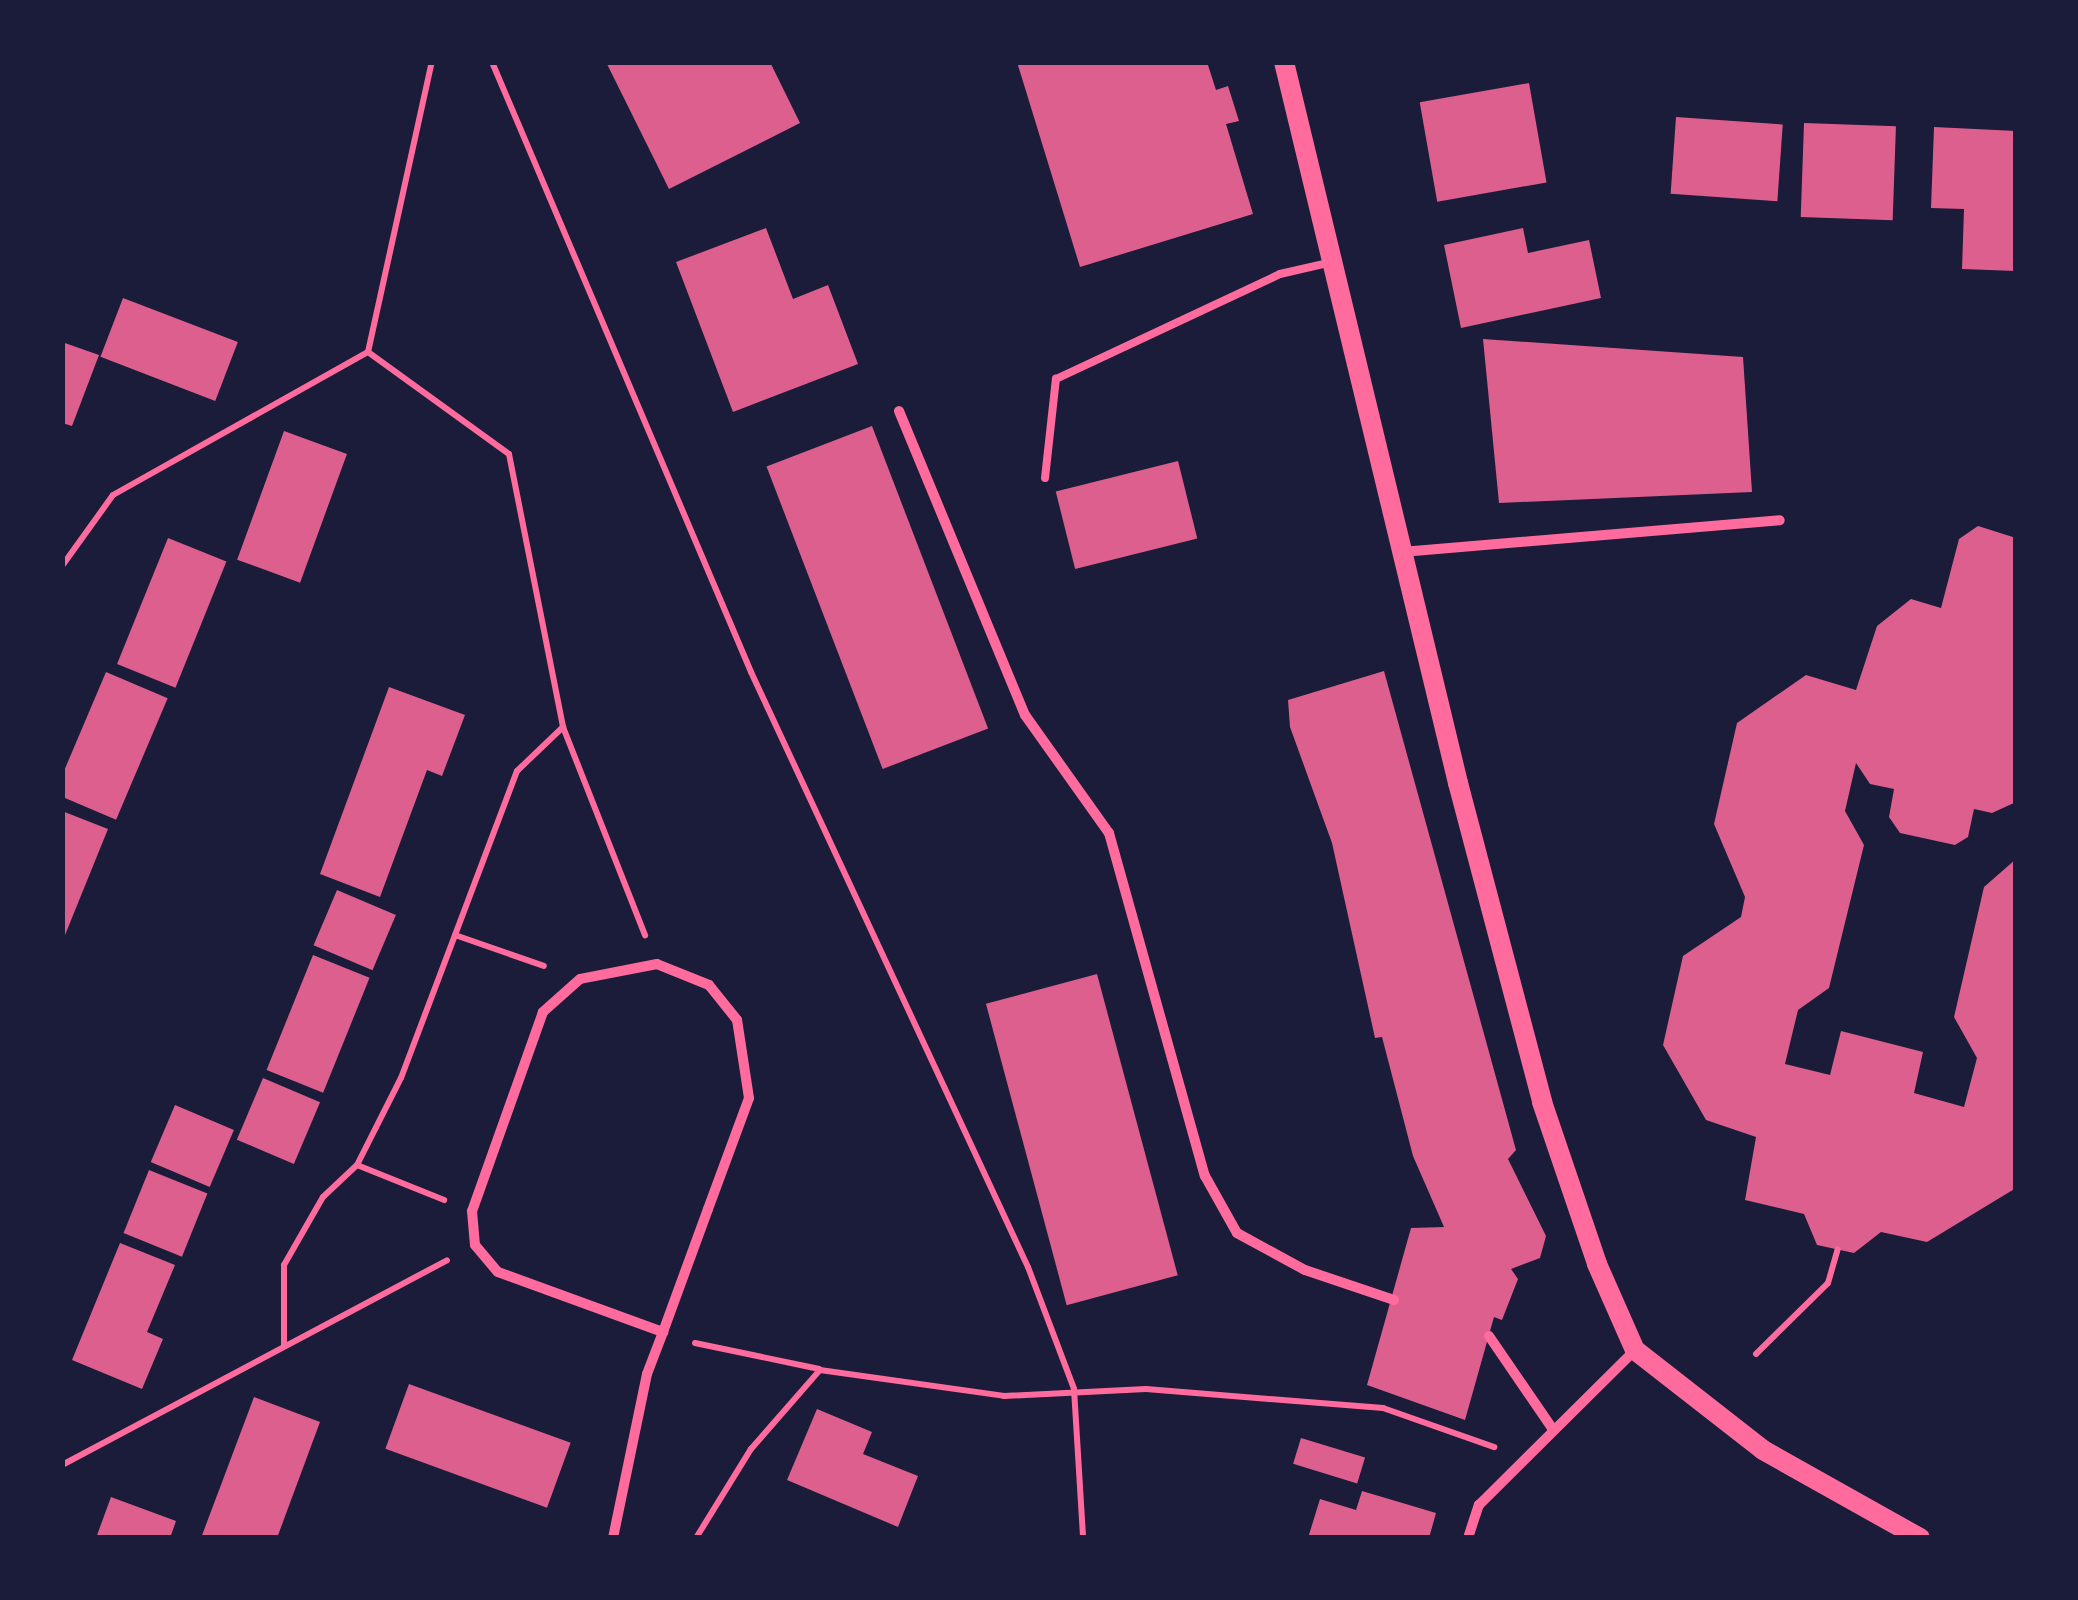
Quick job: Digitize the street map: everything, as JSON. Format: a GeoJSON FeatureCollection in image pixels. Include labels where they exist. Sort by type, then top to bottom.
{"type":"FeatureCollection","features":[{"type":"Feature","properties":{"kind":"main road"},"geometry":{"type":"LineString","coordinates":[[1284,62],[1399,552],[1542,1102],[1634,1350],[1763,1450],[1920,1538]]}},
{"type":"Feature","properties":{"kind":"street"},"geometry":{"type":"LineString","coordinates":[[899,411],[1025,714],[1109,833],[1204,1176],[1237,1233],[1394,1300]]}},
{"type":"Feature","properties":{"kind":"street"},"geometry":{"type":"LineString","coordinates":[[1399,552],[1780,520]]}},
{"type":"Feature","properties":{"kind":"street"},"geometry":{"type":"LineString","coordinates":[[613,1538],[663,1332],[749,1098],[751,1068],[737,1020],[708,986],[657,964],[580,979],[543,1012],[472,1211],[475,1246],[498,1272],[663,1332]]}},
{"type":"Feature","properties":{"kind":"street"},"geometry":{"type":"LineString","coordinates":[[1490,1336],[1552,1428]]}},
{"type":"Feature","properties":{"kind":"street"},"geometry":{"type":"LineString","coordinates":[[1468,1538],[1479,1506],[1552,1428],[1634,1350]]}},
{"type":"Feature","properties":{"kind":"lane"},"geometry":{"type":"LineString","coordinates":[[1046,478],[1056,379],[1280,274],[1332,262]]}},
{"type":"Feature","properties":{"kind":"path"},"geometry":{"type":"LineString","coordinates":[[63,564],[113,495],[368,352],[432,62]]}},
{"type":"Feature","properties":{"kind":"path"},"geometry":{"type":"LineString","coordinates":[[492,62],[751,672],[1028,1268],[1074,1389],[1083,1538]]}},
{"type":"Feature","properties":{"kind":"path"},"geometry":{"type":"LineString","coordinates":[[368,352],[509,454],[563,727],[657,964]]}},
{"type":"Feature","properties":{"kind":"path"},"geometry":{"type":"LineString","coordinates":[[284,1346],[284,1265],[323,1198],[357,1166],[455,935],[517,771],[563,727]]}},
{"type":"Feature","properties":{"kind":"path"},"geometry":{"type":"LineString","coordinates":[[455,935],[528,961]]}},
{"type":"Feature","properties":{"kind":"path"},"geometry":{"type":"LineString","coordinates":[[357,1166],[472,1211]]}},
{"type":"Feature","properties":{"kind":"path"},"geometry":{"type":"LineString","coordinates":[[62,1465],[475,1246]]}},
{"type":"Feature","properties":{"kind":"path"},"geometry":{"type":"LineString","coordinates":[[1756,1354],[1828,1283],[1838,1249]]}},
{"type":"Feature","properties":{"kind":"path"},"geometry":{"type":"LineString","coordinates":[[716,1351],[1004,1396],[1074,1389],[1383,1408],[1527,1459]]}},
{"type":"Feature","properties":{"kind":"path"},"geometry":{"type":"LineString","coordinates":[[696,1538],[750,1449],[820,1370]]}},
{"type":"Feature","properties":{"kind":"building"},"geometry":{"type":"Polygon","coordinates":[[[606,62],[770,62],[800,123],[669,189],[606,62]]]}},
{"type":"Feature","properties":{"kind":"building"},"geometry":{"type":"Polygon","coordinates":[[[1017,62],[1207,62],[1216,90],[1228,86],[1239,121],[1226,124],[1253,214],[1080,267],[1017,62]]]}},
{"type":"Feature","properties":{"kind":"building"},"geometry":{"type":"Polygon","coordinates":[[[1529,83],[1547,182],[1437,202],[1420,102],[1529,83]]]}},
{"type":"Feature","properties":{"kind":"building"},"geometry":{"type":"Polygon","coordinates":[[[1676,117],[1783,124],[1777,201],[1671,194],[1676,117]]]}},
{"type":"Feature","properties":{"kind":"building"},"geometry":{"type":"Polygon","coordinates":[[[1804,123],[1896,126],[1893,220],[1801,217],[1804,123]]]}},
{"type":"Feature","properties":{"kind":"building"},"geometry":{"type":"Polygon","coordinates":[[[1934,127],[2016,131],[2016,271],[1962,269],[1964,209],[1931,208],[1934,127]]]}},
{"type":"Feature","properties":{"kind":"building"},"geometry":{"type":"Polygon","coordinates":[[[766,228],[793,299],[828,285],[858,364],[733,412],[676,262],[766,228]]]}},
{"type":"Feature","properties":{"kind":"building"},"geometry":{"type":"Polygon","coordinates":[[[1523,228],[1528,253],[1589,240],[1601,298],[1461,328],[1444,245],[1523,228]]]}},
{"type":"Feature","properties":{"kind":"building"},"geometry":{"type":"Polygon","coordinates":[[[123,298],[238,342],[215,401],[100,357],[123,298]]]}},
{"type":"Feature","properties":{"kind":"building"},"geometry":{"type":"Polygon","coordinates":[[[1483,339],[1743,357],[1752,492],[1499,503],[1483,339]]]}},
{"type":"Feature","properties":{"kind":"building"},"geometry":{"type":"Polygon","coordinates":[[[62,342],[99,355],[72,426],[62,423],[62,342]]]}},
{"type":"Feature","properties":{"kind":"building"},"geometry":{"type":"Polygon","coordinates":[[[872,426],[988,728],[883,769],[767,466],[872,426]]]}},
{"type":"Feature","properties":{"kind":"building"},"geometry":{"type":"Polygon","coordinates":[[[284,431],[347,454],[300,583],[237,560],[284,431]]]}},
{"type":"Feature","properties":{"kind":"building"},"geometry":{"type":"Polygon","coordinates":[[[1178,461],[1197,539],[1075,569],[1056,491],[1178,461]]]}},
{"type":"Feature","properties":{"kind":"building"},"geometry":{"type":"Polygon","coordinates":[[[1978,526],[2016,538],[2016,802],[1992,813],[1974,809],[1968,837],[1955,845],[1900,833],[1889,817],[1894,789],[1870,784],[1856,763],[1845,811],[1864,845],[1829,988],[1798,1010],[1785,1064],[1830,1075],[1841,1031],[1923,1052],[1914,1093],[1964,1107],[1977,1058],[1954,1017],[1984,887],[2016,859],[2016,1188],[1927,1242],[1881,1232],[1854,1253],[1817,1245],[1804,1214],[1745,1200],[1756,1137],[1706,1120],[1663,1045],[1683,956],[1741,917],[1745,897],[1714,824],[1737,723],[1806,675],[1856,690],[1877,626],[1911,599],[1941,608],[1959,539],[1978,526]]]}},
{"type":"Feature","properties":{"kind":"building"},"geometry":{"type":"Polygon","coordinates":[[[168,538],[226,562],[175,688],[117,664],[168,538]]]}},
{"type":"Feature","properties":{"kind":"building"},"geometry":{"type":"Polygon","coordinates":[[[1384,671],[1516,1150],[1508,1159],[1546,1236],[1540,1258],[1511,1269],[1518,1279],[1502,1320],[1494,1317],[1465,1420],[1367,1385],[1411,1228],[1444,1227],[1413,1156],[1382,1037],[1375,1038],[1332,843],[1290,727],[1288,700],[1384,671]]]}},
{"type":"Feature","properties":{"kind":"building"},"geometry":{"type":"Polygon","coordinates":[[[106,672],[168,698],[116,820],[62,797],[62,776],[106,672]]]}},
{"type":"Feature","properties":{"kind":"building"},"geometry":{"type":"Polygon","coordinates":[[[389,687],[465,715],[442,776],[427,770],[380,897],[320,874],[389,687]]]}},
{"type":"Feature","properties":{"kind":"building"},"geometry":{"type":"Polygon","coordinates":[[[62,811],[108,829],[63,940],[62,940],[62,811]]]}},
{"type":"Feature","properties":{"kind":"building"},"geometry":{"type":"Polygon","coordinates":[[[337,890],[396,915],[372,970],[314,945],[337,890]]]}},
{"type":"Feature","properties":{"kind":"building"},"geometry":{"type":"Polygon","coordinates":[[[313,955],[370,978],[323,1093],[267,1070],[313,955]]]}},
{"type":"Feature","properties":{"kind":"building"},"geometry":{"type":"Polygon","coordinates":[[[1097,974],[1178,1275],[1067,1305],[986,1004],[1097,974]]]}},
{"type":"Feature","properties":{"kind":"building"},"geometry":{"type":"Polygon","coordinates":[[[263,1078],[320,1102],[294,1164],[237,1140],[263,1078]]]}},
{"type":"Feature","properties":{"kind":"building"},"geometry":{"type":"Polygon","coordinates":[[[175,1105],[234,1130],[210,1187],[151,1162],[175,1105]]]}},
{"type":"Feature","properties":{"kind":"building"},"geometry":{"type":"Polygon","coordinates":[[[149,1170],[207,1194],[182,1257],[124,1233],[149,1170]]]}},
{"type":"Feature","properties":{"kind":"building"},"geometry":{"type":"Polygon","coordinates":[[[120,1243],[175,1265],[147,1332],[163,1339],[142,1389],[72,1360],[120,1243]]]}},
{"type":"Feature","properties":{"kind":"building"},"geometry":{"type":"Polygon","coordinates":[[[409,1384],[571,1443],[547,1508],[385,1449],[409,1384]]]}},
{"type":"Feature","properties":{"kind":"building"},"geometry":{"type":"Polygon","coordinates":[[[254,1397],[320,1422],[277,1538],[201,1538],[254,1397]]]}},
{"type":"Feature","properties":{"kind":"building"},"geometry":{"type":"Polygon","coordinates":[[[817,1409],[872,1432],[863,1454],[918,1476],[898,1527],[787,1480],[817,1409]]]}},
{"type":"Feature","properties":{"kind":"building"},"geometry":{"type":"Polygon","coordinates":[[[1301,1438],[1365,1458],[1357,1483],[1293,1464],[1301,1438]]]}},
{"type":"Feature","properties":{"kind":"building"},"geometry":{"type":"Polygon","coordinates":[[[1362,1491],[1436,1513],[1429,1538],[1308,1538],[1320,1499],[1356,1510],[1362,1491]]]}},
{"type":"Feature","properties":{"kind":"building"},"geometry":{"type":"Polygon","coordinates":[[[111,1497],[176,1521],[170,1538],[96,1538],[111,1497]]]}}]}
